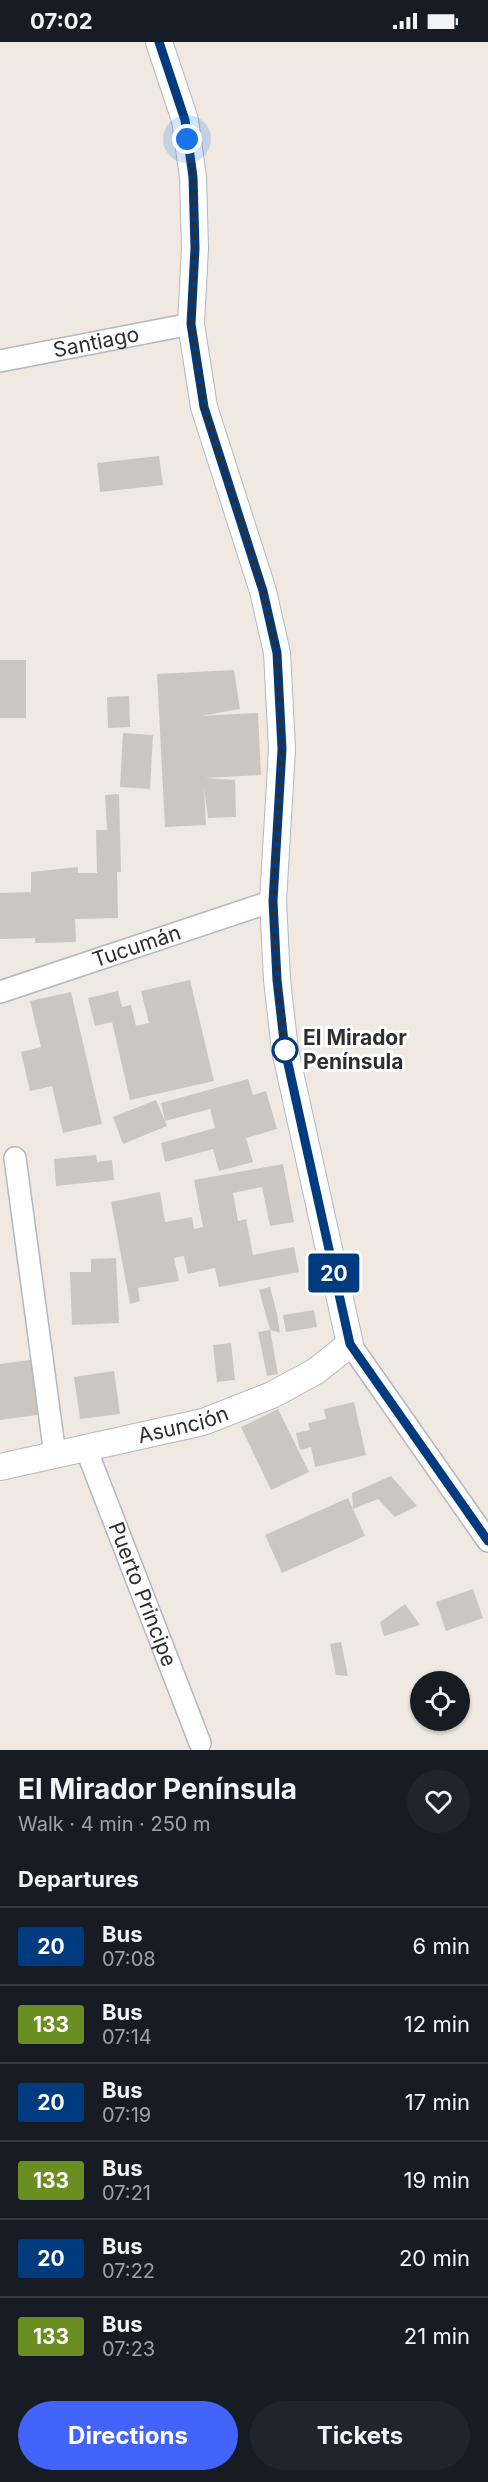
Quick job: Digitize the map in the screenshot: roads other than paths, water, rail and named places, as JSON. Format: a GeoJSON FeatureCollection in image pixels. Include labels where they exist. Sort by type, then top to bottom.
{"type":"FeatureCollection","features":[{"type":"Feature","properties":{"kind":"street"},"geometry":{"type":"LineString","coordinates":[[159,42],[185,120],[193,177],[195,248],[191,324],[204,407],[263,591],[277,653],[282,749],[273,901],[277,980],[285,1050],[350,1344],[488,1541]]}},
{"type":"Feature","properties":{"kind":"street","name":"Santiago"},"geometry":{"type":"LineString","coordinates":[[0,361],[191,324]]}},
{"type":"Feature","properties":{"kind":"street","name":"Tucumán"},"geometry":{"type":"LineString","coordinates":[[0,992],[273,901]]}},
{"type":"Feature","properties":{"kind":"street"},"geometry":{"type":"LineString","coordinates":[[15,1158],[55,1455]]}},
{"type":"Feature","properties":{"kind":"street","name":"Asunción"},"geometry":{"type":"LineString","coordinates":[[0,1467],[85,1446],[203,1422],[273,1395],[316,1371],[350,1344]]}},
{"type":"Feature","properties":{"kind":"street","name":"Puerto Principe"},"geometry":{"type":"LineString","coordinates":[[85,1446],[200,1743]]}},
{"type":"Feature","properties":{"kind":"place","name":"El Mirador Península"},"geometry":{"type":"Point","coordinates":[285,1050]}}]}
